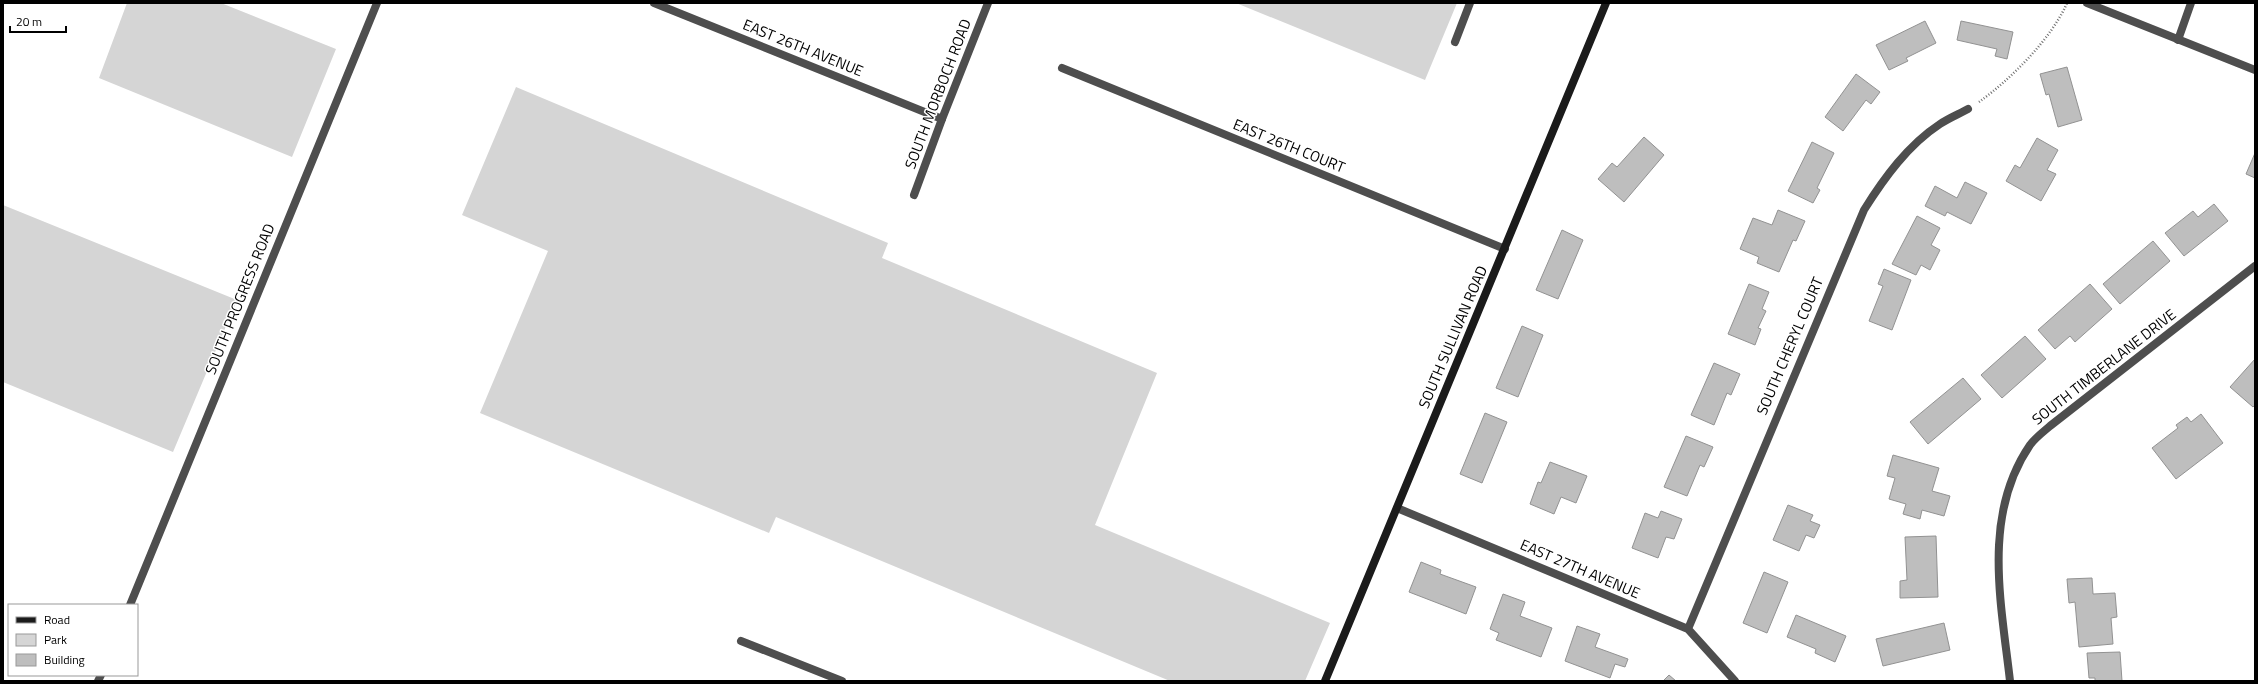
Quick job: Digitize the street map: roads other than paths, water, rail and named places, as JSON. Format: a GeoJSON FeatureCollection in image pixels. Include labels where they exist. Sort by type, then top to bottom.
{"type":"FeatureCollection","features":[{"type":"Feature","properties":{"kind":"main road","name":"SOUTH SULLIVAN ROAD"},"geometry":{"type":"LineString","coordinates":[[1325,681],[1606,3]]}},
{"type":"Feature","properties":{"kind":"street","name":"SOUTH PROGRESS ROAD"},"geometry":{"type":"LineString","coordinates":[[130,604],[377,3]]}},
{"type":"Feature","properties":{"kind":"street","name":"EAST 26TH AVENUE"},"geometry":{"type":"LineString","coordinates":[[654,3],[942,119]]}},
{"type":"Feature","properties":{"kind":"street","name":"SOUTH MORBOCH ROAD"},"geometry":{"type":"LineString","coordinates":[[914,195],[942,119],[988,3]]}},
{"type":"Feature","properties":{"kind":"street"},"geometry":{"type":"LineString","coordinates":[[1455,42],[1470,3]]}},
{"type":"Feature","properties":{"kind":"street"},"geometry":{"type":"LineString","coordinates":[[2087,3],[2255,70]]}},
{"type":"Feature","properties":{"kind":"street"},"geometry":{"type":"LineString","coordinates":[[2178,40],[2191,3]]}},
{"type":"Feature","properties":{"kind":"street","name":"EAST 26TH COURT"},"geometry":{"type":"LineString","coordinates":[[1062,68],[1505,249]]}},
{"type":"Feature","properties":{"kind":"street","name":"SOUTH CHERYL COURT"},"geometry":{"type":"LineString","coordinates":[[1688,629],[1864,210],[1880,184],[1904,155],[1940,124],[1968,110]]}},
{"type":"Feature","properties":{"kind":"street","name":"SOUTH TIMBERLANE DRIVE"},"geometry":{"type":"LineString","coordinates":[[2010,681],[1998,576],[1999,536],[2006,501],[2017,467],[2031,444],[2050,426],[2255,266]]}},
{"type":"Feature","properties":{"kind":"street","name":"EAST 27TH AVENUE"},"geometry":{"type":"LineString","coordinates":[[1397,508],[1688,629],[1735,681]]}},
{"type":"Feature","properties":{"kind":"street"},"geometry":{"type":"LineString","coordinates":[[741,641],[842,681]]}}]}
